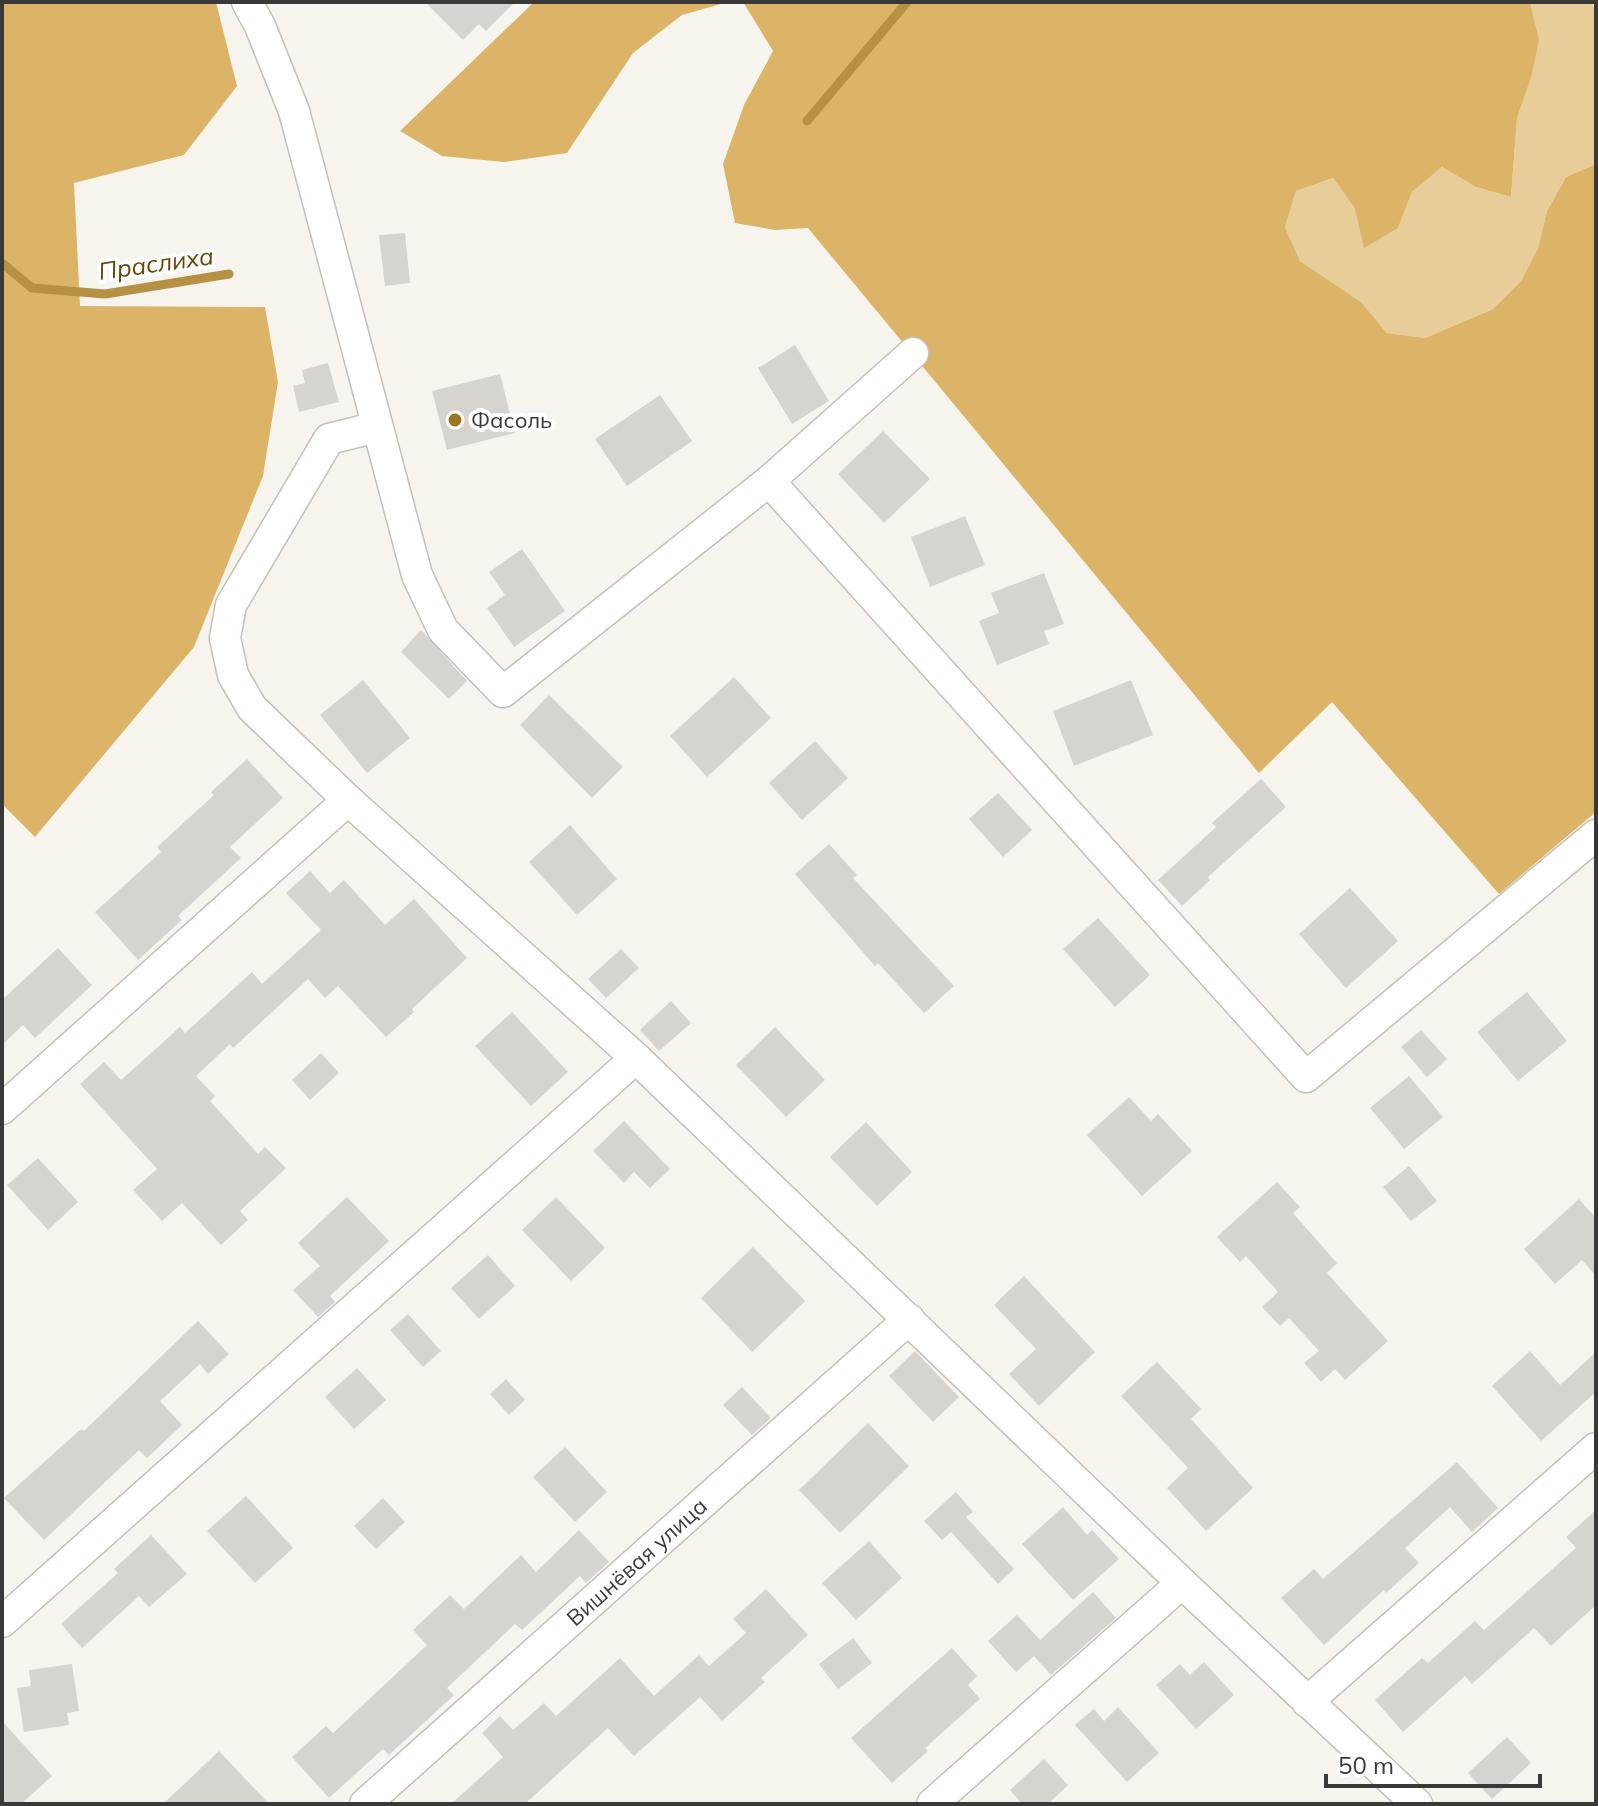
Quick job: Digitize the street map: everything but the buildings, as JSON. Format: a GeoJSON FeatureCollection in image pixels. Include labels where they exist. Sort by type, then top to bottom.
{"type":"FeatureCollection","features":[{"type":"Feature","properties":{"kind":"street"},"geometry":{"type":"LineString","coordinates":[[247,2],[260,26],[294,111],[417,575],[443,630],[503,692],[769,481],[913,353]]}},
{"type":"Feature","properties":{"kind":"street"},"geometry":{"type":"LineString","coordinates":[[377,427],[329,439],[231,605],[225,638],[233,675],[252,708],[348,800],[636,1058],[1415,1803]]}},
{"type":"Feature","properties":{"kind":"street"},"geometry":{"type":"LineString","coordinates":[[769,481],[1306,1077],[1596,835]]}},
{"type":"Feature","properties":{"kind":"street"},"geometry":{"type":"LineString","coordinates":[[2,1109],[348,800]]}},
{"type":"Feature","properties":{"kind":"street"},"geometry":{"type":"LineString","coordinates":[[2,1622],[636,1058]]}},
{"type":"Feature","properties":{"kind":"street","name":"Вишнёвая улица"},"geometry":{"type":"LineString","coordinates":[[365,1804],[909,1319]]}},
{"type":"Feature","properties":{"kind":"street"},"geometry":{"type":"LineString","coordinates":[[1307,1702],[1596,1448]]}},
{"type":"Feature","properties":{"kind":"street"},"geometry":{"type":"LineString","coordinates":[[932,1804],[1182,1583]]}},
{"type":"Feature","properties":{"kind":"shaded area"},"geometry":{"type":"Polygon","coordinates":[[[2,2],[216,2],[237,86],[184,155],[74,183],[80,306],[265,307],[278,382],[263,476],[194,647],[35,837],[2,804],[2,2]]]}},
{"type":"Feature","properties":{"kind":"shaded area"},"geometry":{"type":"Polygon","coordinates":[[[534,2],[728,2],[682,15],[633,53],[567,153],[504,162],[442,156],[400,131],[534,2]]]}},
{"type":"Feature","properties":{"kind":"shaded area"},"geometry":{"type":"Polygon","coordinates":[[[743,2],[1530,3],[1539,40],[1531,78],[1517,118],[1511,197],[1476,187],[1442,167],[1412,192],[1398,228],[1364,248],[1355,209],[1333,178],[1296,191],[1285,227],[1300,261],[1361,302],[1387,333],[1425,338],[1493,309],[1521,281],[1538,248],[1547,211],[1566,177],[1596,164],[1596,812],[1499,894],[1332,702],[1259,773],[808,228],[775,230],[735,223],[723,164],[744,105],[773,51],[743,2]]]}},
{"type":"Feature","properties":{"kind":"shaded area"},"geometry":{"type":"Polygon","coordinates":[[[1529,2],[1591,2],[1596,11],[1596,164],[1566,177],[1547,211],[1538,248],[1521,281],[1493,309],[1425,338],[1387,333],[1361,302],[1300,261],[1285,227],[1296,191],[1333,178],[1355,209],[1398,228],[1412,192],[1442,167],[1476,187],[1511,197],[1517,118],[1531,78],[1529,2]]]}},
{"type":"Feature","properties":{"kind":"waterway","name":"Праслиха"},"geometry":{"type":"LineString","coordinates":[[807,121],[907,2]]}},
{"type":"Feature","properties":{"kind":"waterway","name":"Праслиха"},"geometry":{"type":"LineString","coordinates":[[2,263],[32,288],[105,294],[229,274]]}},
{"type":"Feature","properties":{"kind":"place","name":"Фасоль"},"geometry":{"type":"Point","coordinates":[455,420]}}]}
